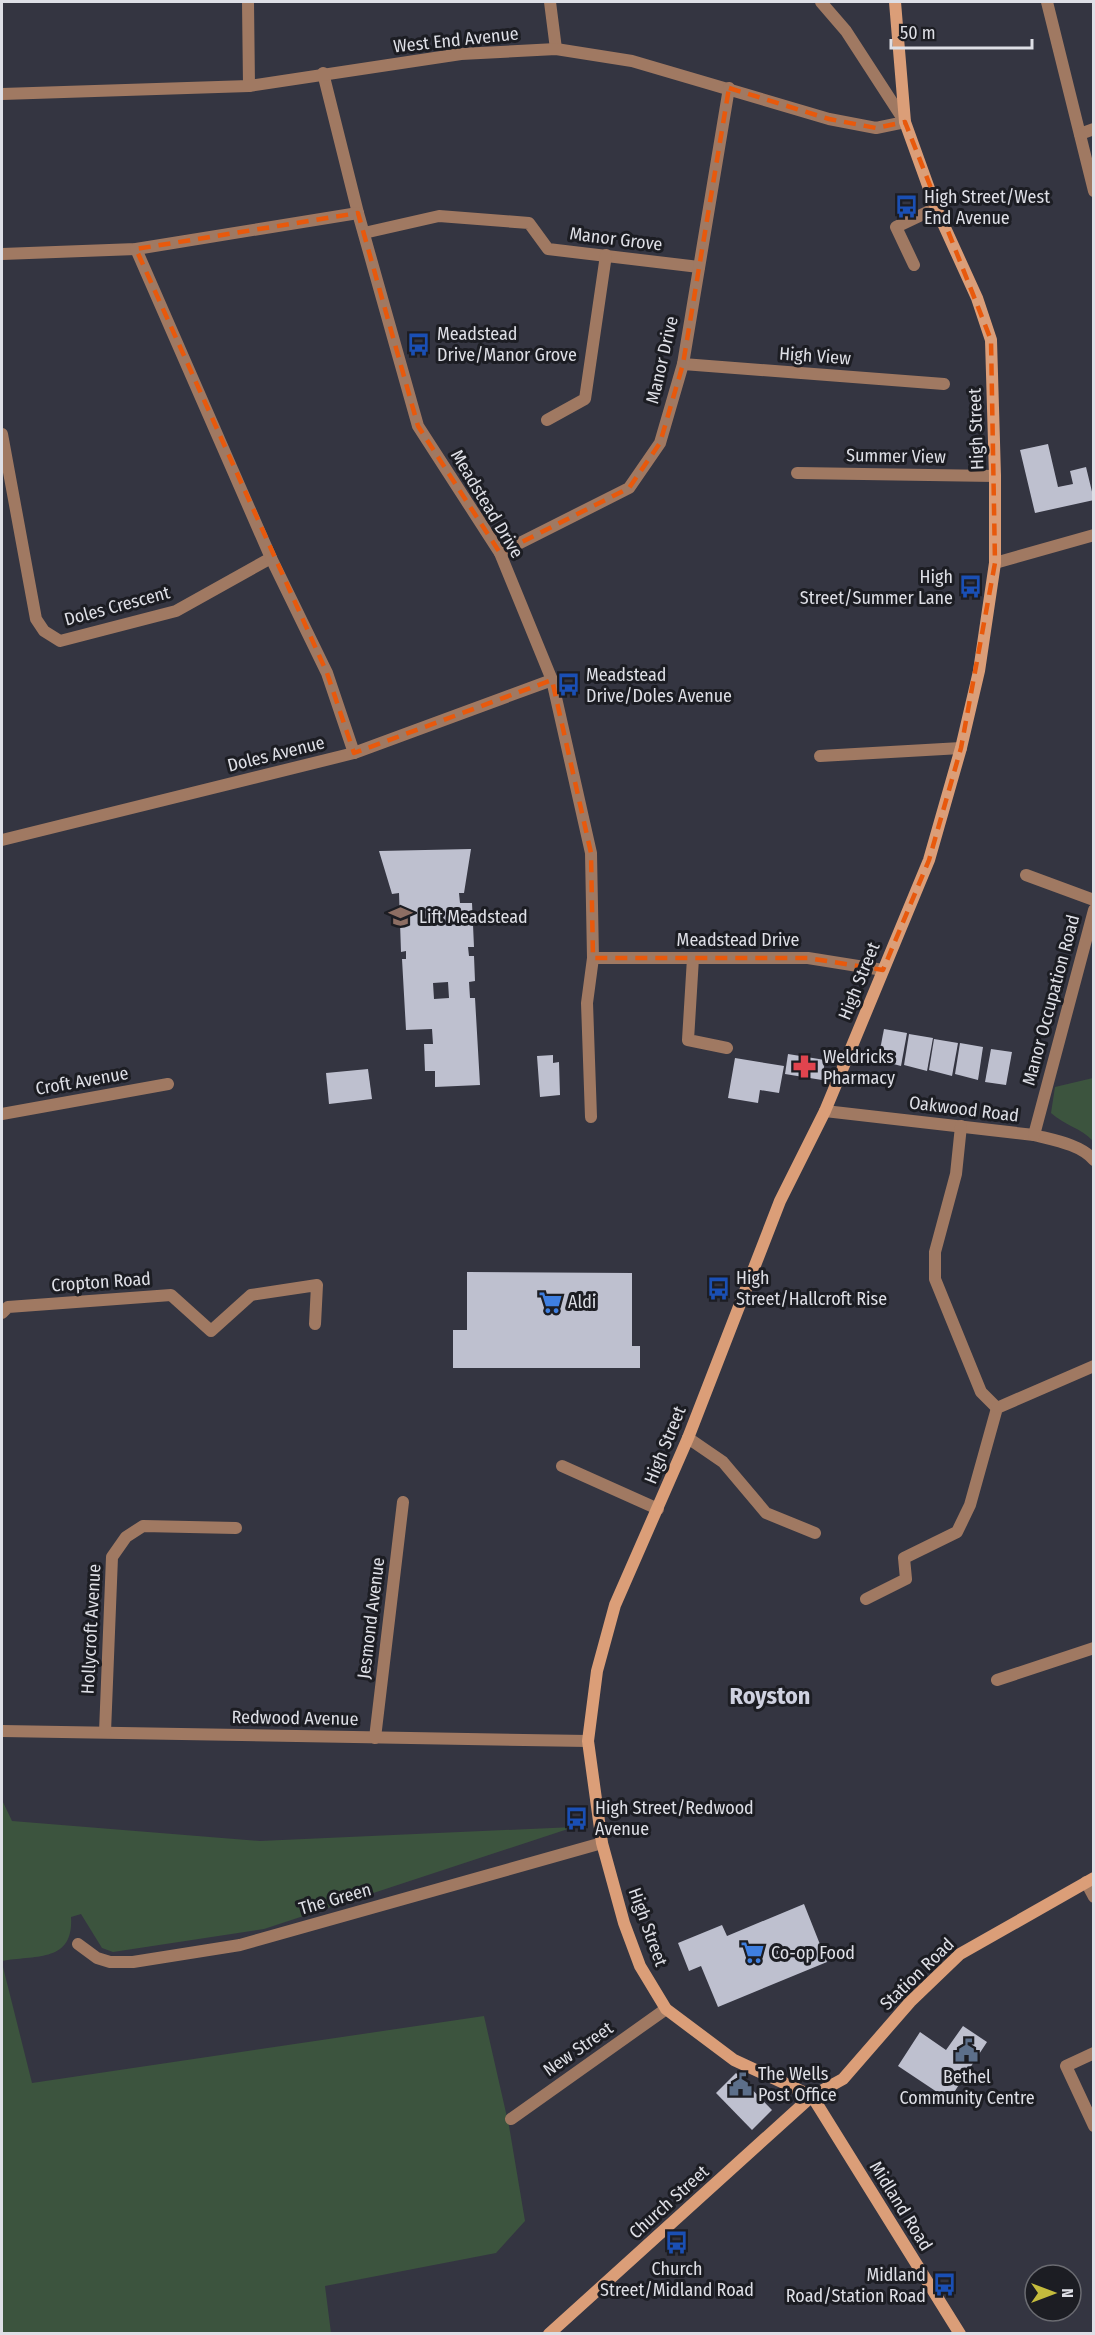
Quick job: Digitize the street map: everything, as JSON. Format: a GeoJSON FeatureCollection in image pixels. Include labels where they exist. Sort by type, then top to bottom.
{"type":"FeatureCollection","features":[{"type":"Feature","properties":{"kind":"main road","name":"High Street"},"geometry":{"type":"LineString","coordinates":[[812,2096],[734,2060],[666,2009],[640,1966],[624,1923],[602,1843],[588,1741],[597,1671],[615,1605],[688,1438],[780,1201],[825,1111],[929,860],[961,747],[979,671],[995,563],[991,340],[977,298],[936,208],[905,122],[895,2]]}},
{"type":"Feature","properties":{"kind":"main road","name":"Station Road"},"geometry":{"type":"LineString","coordinates":[[812,2096],[843,2079],[910,2002],[960,1954],[1090,1880]]}},
{"type":"Feature","properties":{"kind":"main road","name":"Church Street"},"geometry":{"type":"LineString","coordinates":[[549,2334],[812,2096]]}},
{"type":"Feature","properties":{"kind":"main road","name":"Midland Road"},"geometry":{"type":"LineString","coordinates":[[812,2096],[960,2334]]}},
{"type":"Feature","properties":{"kind":"street"},"geometry":{"type":"LineString","coordinates":[[248,2],[249,86]]}},
{"type":"Feature","properties":{"kind":"street"},"geometry":{"type":"LineString","coordinates":[[550,2],[556,49]]}},
{"type":"Feature","properties":{"kind":"street"},"geometry":{"type":"LineString","coordinates":[[821,2],[846,31],[905,122]]}},
{"type":"Feature","properties":{"kind":"street"},"geometry":{"type":"LineString","coordinates":[[1047,2],[1094,191]]}},
{"type":"Feature","properties":{"kind":"street","name":"West End Avenue"},"geometry":{"type":"LineString","coordinates":[[2,94],[249,86],[323,73],[461,54],[556,49],[632,61],[829,119],[876,128],[905,122]]}},
{"type":"Feature","properties":{"kind":"street","name":"Meadstead Drive"},"geometry":{"type":"LineString","coordinates":[[323,73],[358,213],[418,426],[500,553],[552,680],[591,853],[593,958],[587,1003],[591,1117]]}},
{"type":"Feature","properties":{"kind":"street","name":"Manor Drive"},"geometry":{"type":"LineString","coordinates":[[500,553],[629,488],[660,443],[683,364],[729,88]]}},
{"type":"Feature","properties":{"kind":"street"},"geometry":{"type":"LineString","coordinates":[[1080,134],[1094,129]]}},
{"type":"Feature","properties":{"kind":"street"},"geometry":{"type":"LineString","coordinates":[[914,265],[896,227],[936,208]]}},
{"type":"Feature","properties":{"kind":"street"},"geometry":{"type":"LineString","coordinates":[[2,254],[135,249],[358,213]]}},
{"type":"Feature","properties":{"kind":"street","name":"Manor Grove"},"geometry":{"type":"LineString","coordinates":[[364,233],[439,216],[529,223],[548,249],[699,267]]}},
{"type":"Feature","properties":{"kind":"street"},"geometry":{"type":"LineString","coordinates":[[135,249],[271,558],[327,673],[354,753]]}},
{"type":"Feature","properties":{"kind":"street"},"geometry":{"type":"LineString","coordinates":[[547,420],[585,399],[606,255]]}},
{"type":"Feature","properties":{"kind":"street","name":"High View"},"geometry":{"type":"LineString","coordinates":[[683,364],[944,384]]}},
{"type":"Feature","properties":{"kind":"street","name":"Doles Crescent"},"geometry":{"type":"LineString","coordinates":[[2,434],[36,619],[44,631],[60,640],[176,611],[271,558]]}},
{"type":"Feature","properties":{"kind":"street","name":"Summer View"},"geometry":{"type":"LineString","coordinates":[[797,473],[995,476]]}},
{"type":"Feature","properties":{"kind":"street"},"geometry":{"type":"LineString","coordinates":[[995,563],[1094,535]]}},
{"type":"Feature","properties":{"kind":"street","name":"Doles Avenue"},"geometry":{"type":"LineString","coordinates":[[2,840],[354,753],[552,680]]}},
{"type":"Feature","properties":{"kind":"street"},"geometry":{"type":"LineString","coordinates":[[820,756],[961,747]]}},
{"type":"Feature","properties":{"kind":"street"},"geometry":{"type":"LineString","coordinates":[[1026,875],[1094,900]]}},
{"type":"Feature","properties":{"kind":"street","name":"Manor Occupation Road"},"geometry":{"type":"LineString","coordinates":[[1034,1135],[1094,910]]}},
{"type":"Feature","properties":{"kind":"street","name":"Meadstead Drive"},"geometry":{"type":"LineString","coordinates":[[593,958],[808,958],[883,970]]}},
{"type":"Feature","properties":{"kind":"street"},"geometry":{"type":"LineString","coordinates":[[693,958],[688,1040],[727,1048]]}},
{"type":"Feature","properties":{"kind":"street","name":"Croft Avenue"},"geometry":{"type":"LineString","coordinates":[[2,1114],[168,1084]]}},
{"type":"Feature","properties":{"kind":"street","name":"Oakwood Road"},"geometry":{"type":"LineString","coordinates":[[825,1111],[1034,1135],[1061,1142],[1089,1154],[1094,1160]]}},
{"type":"Feature","properties":{"kind":"street"},"geometry":{"type":"LineString","coordinates":[[961,1126],[956,1174],[935,1252],[935,1279],[981,1392],[997,1408]]}},
{"type":"Feature","properties":{"kind":"street","name":"Cropton Road"},"geometry":{"type":"LineString","coordinates":[[2,1313],[8,1307],[171,1295],[211,1331],[251,1295],[317,1285],[315,1324]]}},
{"type":"Feature","properties":{"kind":"street"},"geometry":{"type":"LineString","coordinates":[[997,1408],[1094,1366]]}},
{"type":"Feature","properties":{"kind":"street"},"geometry":{"type":"LineString","coordinates":[[866,1599],[906,1579],[904,1558],[957,1532],[969,1505],[997,1408]]}},
{"type":"Feature","properties":{"kind":"street"},"geometry":{"type":"LineString","coordinates":[[688,1438],[723,1462],[766,1513],[815,1533]]}},
{"type":"Feature","properties":{"kind":"street"},"geometry":{"type":"LineString","coordinates":[[562,1466],[658,1509]]}},
{"type":"Feature","properties":{"kind":"street","name":"Jesmond Avenue"},"geometry":{"type":"LineString","coordinates":[[375,1738],[403,1502]]}},
{"type":"Feature","properties":{"kind":"street","name":"Hollycroft Avenue"},"geometry":{"type":"LineString","coordinates":[[105,1732],[112,1557],[126,1537],[143,1526],[236,1528]]}},
{"type":"Feature","properties":{"kind":"street"},"geometry":{"type":"LineString","coordinates":[[997,1680],[1094,1648]]}},
{"type":"Feature","properties":{"kind":"street","name":"Redwood Avenue"},"geometry":{"type":"LineString","coordinates":[[2,1731],[588,1741]]}},
{"type":"Feature","properties":{"kind":"street","name":"The Green"},"geometry":{"type":"LineString","coordinates":[[78,1944],[97,1958],[110,1962],[133,1962],[240,1945],[602,1843]]}},
{"type":"Feature","properties":{"kind":"street"},"geometry":{"type":"LineString","coordinates":[[1090,1880],[1094,1897]]}},
{"type":"Feature","properties":{"kind":"street","name":"New Street"},"geometry":{"type":"LineString","coordinates":[[511,2119],[666,2009]]}},
{"type":"Feature","properties":{"kind":"street"},"geometry":{"type":"LineString","coordinates":[[1094,2053],[1066,2066],[1094,2126]]}},
{"type":"Feature","properties":{"kind":"highlighted area"},"geometry":{"type":"Polygon","coordinates":[[[729,88],[829,119],[876,128],[905,122],[991,340],[995,563],[961,748],[929,860],[883,970],[808,958],[593,958],[591,853],[552,680],[354,753],[327,673],[136,249],[358,213],[418,426],[500,553],[629,488],[660,443],[683,364],[729,88]]]}},
{"type":"Feature","properties":{"kind":"green space"},"geometry":{"type":"Polygon","coordinates":[[[1094,1078],[1093,1141],[1051,1113],[1055,1087],[1094,1078]]]}},
{"type":"Feature","properties":{"kind":"green space"},"geometry":{"type":"Polygon","coordinates":[[[2,1800],[12,1821],[260,1841],[574,1827],[264,1929],[113,1952],[102,1948],[81,1914],[71,1917],[70,1932],[66,1942],[59,1950],[39,1957],[2,1961],[2,1800]]]}},
{"type":"Feature","properties":{"kind":"green space"},"geometry":{"type":"Polygon","coordinates":[[[2,1963],[32,2083],[484,2016],[509,2126],[525,2221],[496,2253],[325,2286],[331,2333],[2,2333],[2,1963]]]}},
{"type":"Feature","properties":{"kind":"building"},"geometry":{"type":"Polygon","coordinates":[[[1048,444],[1058,487],[1073,484],[1070,471],[1086,467],[1094,500],[1035,513],[1020,450],[1048,444]]]}},
{"type":"Feature","properties":{"kind":"building"},"geometry":{"type":"Polygon","coordinates":[[[471,849],[464,893],[459,893],[460,903],[472,903],[474,947],[468,947],[469,956],[474,956],[475,981],[469,982],[470,998],[475,998],[480,1085],[435,1087],[435,1071],[425,1071],[424,1044],[433,1044],[432,1029],[406,1030],[402,959],[406,959],[406,951],[401,952],[399,893],[392,894],[379,851],[471,849]],[[448,982],[433,983],[434,999],[449,998],[448,982]]]}},
{"type":"Feature","properties":{"kind":"building"},"geometry":{"type":"Polygon","coordinates":[[[884,1029],[907,1033],[901,1066],[878,1060],[884,1029]]]}},
{"type":"Feature","properties":{"kind":"building"},"geometry":{"type":"Polygon","coordinates":[[[909,1034],[933,1038],[927,1071],[904,1065],[909,1034]]]}},
{"type":"Feature","properties":{"kind":"building"},"geometry":{"type":"Polygon","coordinates":[[[934,1039],[958,1043],[952,1076],[929,1070],[934,1039]]]}},
{"type":"Feature","properties":{"kind":"building"},"geometry":{"type":"Polygon","coordinates":[[[960,1043],[983,1047],[978,1080],[955,1074],[960,1043]]]}},
{"type":"Feature","properties":{"kind":"building"},"geometry":{"type":"Polygon","coordinates":[[[991,1049],[1012,1052],[1006,1085],[985,1082],[991,1049]]]}},
{"type":"Feature","properties":{"kind":"building","name":"Weldricks Pharmacy"},"geometry":{"type":"Polygon","coordinates":[[[788,1054],[825,1060],[822,1080],[785,1074],[788,1054]]]}},
{"type":"Feature","properties":{"kind":"building"},"geometry":{"type":"Polygon","coordinates":[[[553,1055],[553,1063],[559,1062],[560,1095],[540,1097],[537,1056],[553,1055]]]}},
{"type":"Feature","properties":{"kind":"building"},"geometry":{"type":"Polygon","coordinates":[[[735,1058],[784,1066],[779,1093],[760,1090],[758,1103],[728,1098],[735,1058]]]}},
{"type":"Feature","properties":{"kind":"building"},"geometry":{"type":"Polygon","coordinates":[[[368,1069],[372,1099],[329,1104],[326,1073],[368,1069]]]}},
{"type":"Feature","properties":{"kind":"building","name":"Aldi"},"geometry":{"type":"Polygon","coordinates":[[[467,1272],[632,1273],[632,1346],[640,1346],[640,1368],[453,1368],[453,1330],[467,1330],[467,1272]]]}},
{"type":"Feature","properties":{"kind":"building","name":"Co-op Food"},"geometry":{"type":"Polygon","coordinates":[[[804,1904],[827,1962],[718,2007],[701,1966],[689,1971],[678,1943],[722,1925],[727,1936],[804,1904]]]}},
{"type":"Feature","properties":{"kind":"building"},"geometry":{"type":"Polygon","coordinates":[[[963,2026],[987,2042],[949,2100],[898,2066],[920,2032],[946,2050],[963,2026]]]}},
{"type":"Feature","properties":{"kind":"building"},"geometry":{"type":"Polygon","coordinates":[[[736,2073],[772,2110],[752,2130],[716,2093],[736,2073]]]}},
{"type":"Feature","properties":{"kind":"place","name":"High Street/West End Avenue"},"geometry":{"type":"Point","coordinates":[906,207]}},
{"type":"Feature","properties":{"kind":"place","name":"Meadstead Drive/Manor Grove"},"geometry":{"type":"Point","coordinates":[419,344]}},
{"type":"Feature","properties":{"kind":"place","name":"High Street/Summer Lane"},"geometry":{"type":"Point","coordinates":[971,587]}},
{"type":"Feature","properties":{"kind":"place","name":"Meadstead Drive/Doles Avenue"},"geometry":{"type":"Point","coordinates":[568,685]}},
{"type":"Feature","properties":{"kind":"place","name":"Lift Meadstead"},"geometry":{"type":"Point","coordinates":[401,917]}},
{"type":"Feature","properties":{"kind":"place","name":"Weldricks Pharmacy"},"geometry":{"type":"Point","coordinates":[805,1067]}},
{"type":"Feature","properties":{"kind":"place","name":"High Street/Hallcroft Rise"},"geometry":{"type":"Point","coordinates":[718,1288]}},
{"type":"Feature","properties":{"kind":"place","name":"Aldi"},"geometry":{"type":"Point","coordinates":[550,1302]}},
{"type":"Feature","properties":{"kind":"place","name":"High Street/Redwood Avenue"},"geometry":{"type":"Point","coordinates":[577,1818]}},
{"type":"Feature","properties":{"kind":"place","name":"Co-op Food"},"geometry":{"type":"Point","coordinates":[753,1953]}},
{"type":"Feature","properties":{"kind":"place","name":"Bethel Community Centre"},"geometry":{"type":"Point","coordinates":[967,2051]}},
{"type":"Feature","properties":{"kind":"place","name":"The Wells Post Office"},"geometry":{"type":"Point","coordinates":[740,2084]}},
{"type":"Feature","properties":{"kind":"place","name":"Church Street/Midland Road"},"geometry":{"type":"Point","coordinates":[677,2243]}},
{"type":"Feature","properties":{"kind":"place","name":"Midland Road/Station Road"},"geometry":{"type":"Point","coordinates":[944,2285]}},
{"type":"Feature","properties":{"kind":"district","name":"Royston"},"geometry":{"type":"Point","coordinates":[770,1696]}}]}
